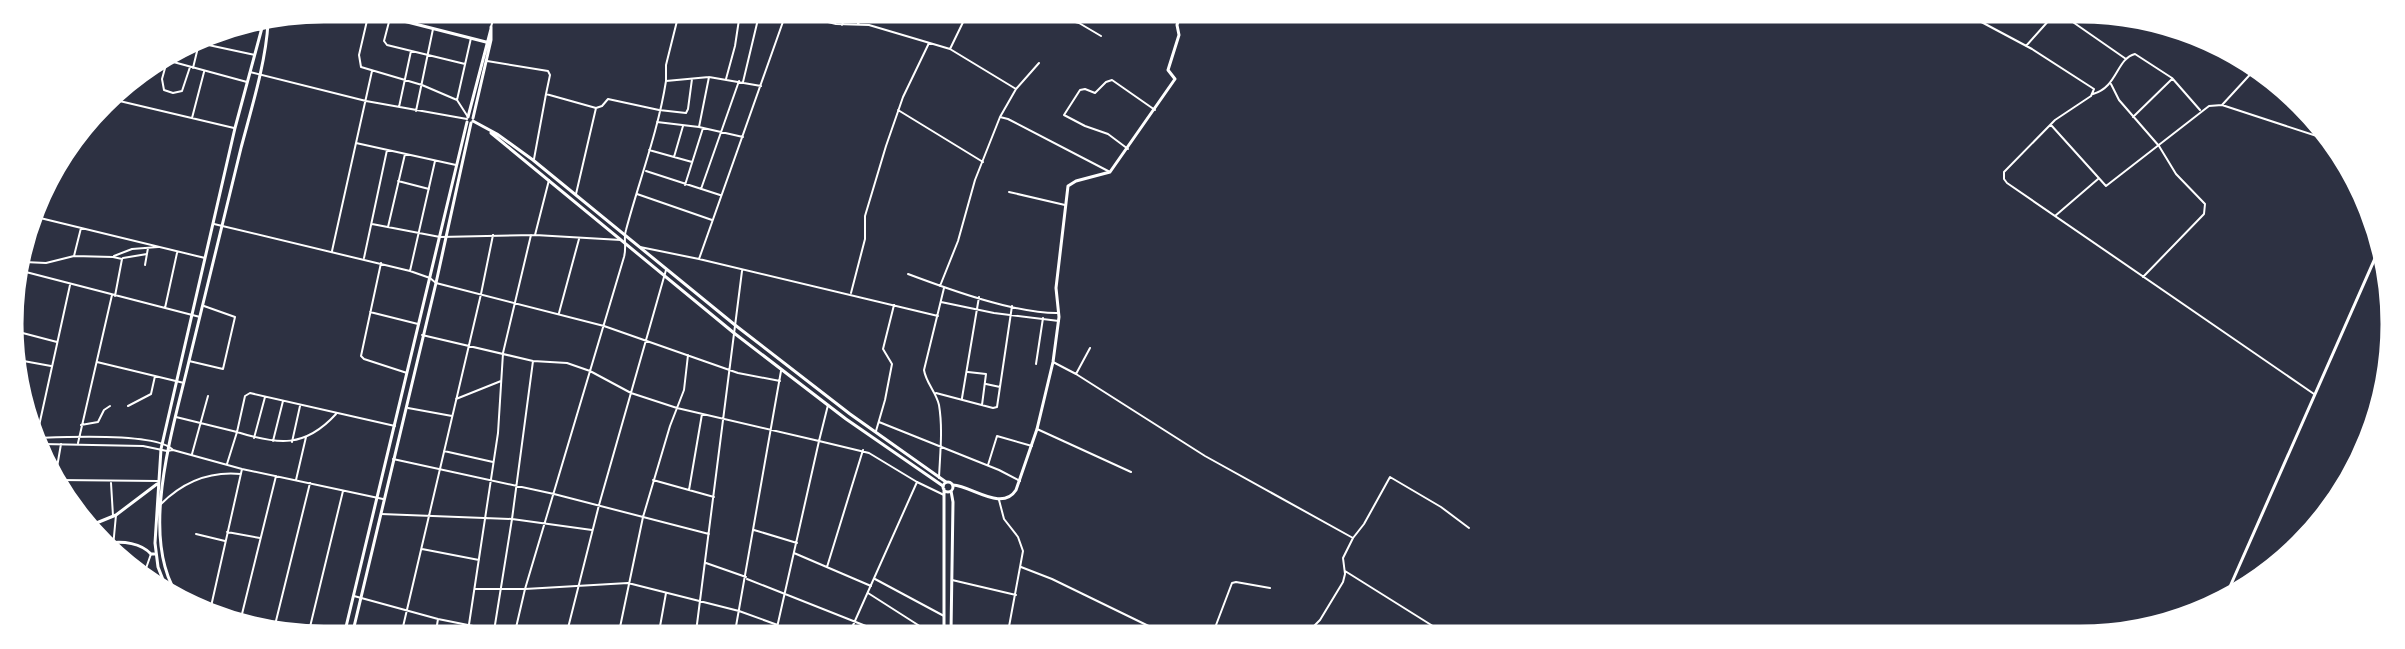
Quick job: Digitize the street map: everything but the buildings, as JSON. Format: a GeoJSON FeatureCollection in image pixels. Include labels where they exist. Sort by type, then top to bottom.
{"type":"FeatureCollection","features":[{"type":"Feature","properties":{"kind":"street"},"geometry":{"type":"LineString","coordinates":[[367,22],[359,59],[362,68],[422,85],[457,100],[470,120]]}},
{"type":"Feature","properties":{"kind":"street"},"geometry":{"type":"LineString","coordinates":[[389,22],[384,38],[385,43],[465,64]]}},
{"type":"Feature","properties":{"kind":"street"},"geometry":{"type":"LineString","coordinates":[[407,22],[486,42]]}},
{"type":"Feature","properties":{"kind":"street"},"geometry":{"type":"LineString","coordinates":[[480,81],[486,42],[492,22]]}},
{"type":"Feature","properties":{"kind":"street"},"geometry":{"type":"LineString","coordinates":[[516,626],[627,245],[624,234],[645,171],[677,22]]}},
{"type":"Feature","properties":{"kind":"street"},"geometry":{"type":"LineString","coordinates":[[726,79],[739,22]]}},
{"type":"Feature","properties":{"kind":"street"},"geometry":{"type":"LineString","coordinates":[[702,189],[741,81],[757,22]]}},
{"type":"Feature","properties":{"kind":"street"},"geometry":{"type":"LineString","coordinates":[[699,259],[783,22]]}},
{"type":"Feature","properties":{"kind":"street"},"geometry":{"type":"LineString","coordinates":[[826,22],[842,25],[869,25],[950,49],[1016,89]]}},
{"type":"Feature","properties":{"kind":"street"},"geometry":{"type":"LineString","coordinates":[[950,49],[963,22]]}},
{"type":"Feature","properties":{"kind":"street"},"geometry":{"type":"LineString","coordinates":[[1075,22],[1101,36]]}},
{"type":"Feature","properties":{"kind":"street"},"geometry":{"type":"LineString","coordinates":[[944,486],[964,487],[999,500],[1011,497],[1020,481],[1037,429],[1053,362],[1059,321],[1056,288],[1065,205],[1070,183],[1110,172],[1155,110],[1175,79],[1168,70],[1179,35],[1178,22]]}},
{"type":"Feature","properties":{"kind":"street"},"geometry":{"type":"LineString","coordinates":[[1981,22],[2090,85],[2094,89],[2093,94]]}},
{"type":"Feature","properties":{"kind":"street"},"geometry":{"type":"LineString","coordinates":[[2026,46],[2047,22]]}},
{"type":"Feature","properties":{"kind":"street"},"geometry":{"type":"LineString","coordinates":[[2073,22],[2127,59]]}},
{"type":"Feature","properties":{"kind":"street"},"geometry":{"type":"LineString","coordinates":[[353,626],[436,283],[470,120],[486,61],[491,27]]}},
{"type":"Feature","properties":{"kind":"street"},"geometry":{"type":"LineString","coordinates":[[171,584],[162,559],[161,504],[167,451],[259,74],[267,28]]}},
{"type":"Feature","properties":{"kind":"street"},"geometry":{"type":"LineString","coordinates":[[416,111],[433,28]]}},
{"type":"Feature","properties":{"kind":"street"},"geometry":{"type":"LineString","coordinates":[[147,568],[153,554],[161,449],[175,381],[193,316],[235,128],[261,30]]}},
{"type":"Feature","properties":{"kind":"street"},"geometry":{"type":"LineString","coordinates":[[457,100],[471,38]]}},
{"type":"Feature","properties":{"kind":"street"},"geometry":{"type":"LineString","coordinates":[[851,294],[866,239],[865,216],[898,110],[929,43]]}},
{"type":"Feature","properties":{"kind":"street"},"geometry":{"type":"LineString","coordinates":[[212,44],[255,55]]}},
{"type":"Feature","properties":{"kind":"street"},"geometry":{"type":"LineString","coordinates":[[399,108],[411,51]]}},
{"type":"Feature","properties":{"kind":"street"},"geometry":{"type":"LineString","coordinates":[[165,68],[162,79],[164,90],[173,93],[182,91],[196,52]]}},
{"type":"Feature","properties":{"kind":"street"},"geometry":{"type":"LineString","coordinates":[[2201,111],[2172,78],[2133,54],[2127,59],[2111,84],[2050,124],[2004,172],[2004,176],[2010,185],[2314,393]]}},
{"type":"Feature","properties":{"kind":"street"},"geometry":{"type":"LineString","coordinates":[[486,61],[549,72],[533,160]]}},
{"type":"Feature","properties":{"kind":"street"},"geometry":{"type":"LineString","coordinates":[[175,62],[204,72],[248,82]]}},
{"type":"Feature","properties":{"kind":"street"},"geometry":{"type":"LineString","coordinates":[[940,286],[1000,117],[1016,89],[1039,63]]}},
{"type":"Feature","properties":{"kind":"street"},"geometry":{"type":"LineString","coordinates":[[192,118],[204,72]]}},
{"type":"Feature","properties":{"kind":"street"},"geometry":{"type":"LineString","coordinates":[[250,72],[366,101],[470,120],[497,134],[576,194],[735,325],[850,414],[939,478],[944,486],[945,496],[944,626]]}},
{"type":"Feature","properties":{"kind":"street"},"geometry":{"type":"LineString","coordinates":[[332,251],[372,72]]}},
{"type":"Feature","properties":{"kind":"street"},"geometry":{"type":"LineString","coordinates":[[2222,105],[2250,75]]}},
{"type":"Feature","properties":{"kind":"street"},"geometry":{"type":"LineString","coordinates":[[666,81],[709,77],[761,86]]}},
{"type":"Feature","properties":{"kind":"street"},"geometry":{"type":"LineString","coordinates":[[699,127],[709,77]]}},
{"type":"Feature","properties":{"kind":"street"},"geometry":{"type":"LineString","coordinates":[[2133,117],[2172,78]]}},
{"type":"Feature","properties":{"kind":"street"},"geometry":{"type":"LineString","coordinates":[[546,94],[596,108],[602,106],[608,99],[659,110],[687,112],[692,79]]}},
{"type":"Feature","properties":{"kind":"street"},"geometry":{"type":"LineString","coordinates":[[1128,149],[1108,134],[1085,126],[1065,115],[1080,90],[1085,89],[1095,93],[1112,80],[1155,110]]}},
{"type":"Feature","properties":{"kind":"street"},"geometry":{"type":"LineString","coordinates":[[2111,84],[2119,100],[2159,146],[2176,174],[2203,200],[2206,209],[2204,214],[2143,277]]}},
{"type":"Feature","properties":{"kind":"street"},"geometry":{"type":"LineString","coordinates":[[121,101],[235,128]]}},
{"type":"Feature","properties":{"kind":"street"},"geometry":{"type":"LineString","coordinates":[[2050,124],[2098,179],[2107,186],[2209,106],[2222,105],[2316,136]]}},
{"type":"Feature","properties":{"kind":"street"},"geometry":{"type":"LineString","coordinates":[[576,194],[596,108]]}},
{"type":"Feature","properties":{"kind":"street"},"geometry":{"type":"LineString","coordinates":[[898,110],[983,162]]}},
{"type":"Feature","properties":{"kind":"street"},"geometry":{"type":"LineString","coordinates":[[1000,117],[1110,172]]}},
{"type":"Feature","properties":{"kind":"street"},"geometry":{"type":"LineString","coordinates":[[346,626],[456,165],[470,120]]}},
{"type":"Feature","properties":{"kind":"street"},"geometry":{"type":"LineString","coordinates":[[657,122],[699,127],[743,137]]}},
{"type":"Feature","properties":{"kind":"street"},"geometry":{"type":"LineString","coordinates":[[674,157],[683,126]]}},
{"type":"Feature","properties":{"kind":"street"},"geometry":{"type":"LineString","coordinates":[[685,184],[703,128]]}},
{"type":"Feature","properties":{"kind":"street"},"geometry":{"type":"LineString","coordinates":[[490,131],[495,138],[734,333],[846,419],[951,491]]}},
{"type":"Feature","properties":{"kind":"street"},"geometry":{"type":"LineString","coordinates":[[356,143],[456,165]]}},
{"type":"Feature","properties":{"kind":"street"},"geometry":{"type":"LineString","coordinates":[[364,258],[387,150]]}},
{"type":"Feature","properties":{"kind":"street"},"geometry":{"type":"LineString","coordinates":[[649,150],[692,162]]}},
{"type":"Feature","properties":{"kind":"street"},"geometry":{"type":"LineString","coordinates":[[388,227],[405,154]]}},
{"type":"Feature","properties":{"kind":"street"},"geometry":{"type":"LineString","coordinates":[[410,271],[435,161]]}},
{"type":"Feature","properties":{"kind":"street"},"geometry":{"type":"LineString","coordinates":[[645,171],[720,195]]}},
{"type":"Feature","properties":{"kind":"street"},"geometry":{"type":"LineString","coordinates":[[2055,216],[2098,179]]}},
{"type":"Feature","properties":{"kind":"street"},"geometry":{"type":"LineString","coordinates":[[469,625],[494,462],[503,353],[549,180]]}},
{"type":"Feature","properties":{"kind":"street"},"geometry":{"type":"LineString","coordinates":[[398,181],[429,189]]}},
{"type":"Feature","properties":{"kind":"street"},"geometry":{"type":"LineString","coordinates":[[1009,192],[1065,205]]}},
{"type":"Feature","properties":{"kind":"street"},"geometry":{"type":"LineString","coordinates":[[637,194],[712,220]]}},
{"type":"Feature","properties":{"kind":"street"},"geometry":{"type":"LineString","coordinates":[[42,219],[206,258]]}},
{"type":"Feature","properties":{"kind":"street"},"geometry":{"type":"LineString","coordinates":[[214,224],[364,258],[410,271],[430,278],[436,283],[604,326],[738,373],[780,381]]}},
{"type":"Feature","properties":{"kind":"street"},"geometry":{"type":"LineString","coordinates":[[372,224],[440,237],[533,235],[621,240]]}},
{"type":"Feature","properties":{"kind":"street"},"geometry":{"type":"LineString","coordinates":[[74,256],[81,228]]}},
{"type":"Feature","properties":{"kind":"street"},"geometry":{"type":"LineString","coordinates":[[403,626],[493,235]]}},
{"type":"Feature","properties":{"kind":"street"},"geometry":{"type":"LineString","coordinates":[[559,313],[579,239]]}},
{"type":"Feature","properties":{"kind":"street"},"geometry":{"type":"LineString","coordinates":[[113,257],[124,251],[161,247]]}},
{"type":"Feature","properties":{"kind":"street"},"geometry":{"type":"LineString","coordinates":[[639,247],[851,294],[938,316]]}},
{"type":"Feature","properties":{"kind":"street"},"geometry":{"type":"LineString","coordinates":[[145,265],[148,248]]}},
{"type":"Feature","properties":{"kind":"street"},"geometry":{"type":"LineString","coordinates":[[165,309],[178,252]]}},
{"type":"Feature","properties":{"kind":"street"},"geometry":{"type":"LineString","coordinates":[[29,262],[46,263],[74,256],[122,259],[147,254]]}},
{"type":"Feature","properties":{"kind":"street"},"geometry":{"type":"LineString","coordinates":[[2229,587],[2375,258]]}},
{"type":"Feature","properties":{"kind":"street"},"geometry":{"type":"LineString","coordinates":[[78,443],[122,259]]}},
{"type":"Feature","properties":{"kind":"street"},"geometry":{"type":"LineString","coordinates":[[381,263],[361,351],[362,357],[407,372]]}},
{"type":"Feature","properties":{"kind":"street"},"geometry":{"type":"LineString","coordinates":[[568,626],[598,505],[666,270]]}},
{"type":"Feature","properties":{"kind":"street"},"geometry":{"type":"LineString","coordinates":[[697,626],[742,271]]}},
{"type":"Feature","properties":{"kind":"street"},"geometry":{"type":"LineString","coordinates":[[27,272],[200,317]]}},
{"type":"Feature","properties":{"kind":"street"},"geometry":{"type":"LineString","coordinates":[[908,274],[944,288],[1035,312],[1059,313]]}},
{"type":"Feature","properties":{"kind":"street"},"geometry":{"type":"LineString","coordinates":[[40,425],[70,285]]}},
{"type":"Feature","properties":{"kind":"street"},"geometry":{"type":"LineString","coordinates":[[939,478],[939,407],[924,370],[944,288]]}},
{"type":"Feature","properties":{"kind":"street"},"geometry":{"type":"LineString","coordinates":[[962,398],[979,297]]}},
{"type":"Feature","properties":{"kind":"street"},"geometry":{"type":"LineString","coordinates":[[941,302],[1011,316],[1059,321]]}},
{"type":"Feature","properties":{"kind":"street"},"geometry":{"type":"LineString","coordinates":[[876,433],[892,364],[883,349],[894,305]]}},
{"type":"Feature","properties":{"kind":"street"},"geometry":{"type":"LineString","coordinates":[[189,362],[223,370],[235,321],[234,315],[203,306]]}},
{"type":"Feature","properties":{"kind":"street"},"geometry":{"type":"LineString","coordinates":[[935,393],[996,408],[1012,306]]}},
{"type":"Feature","properties":{"kind":"street"},"geometry":{"type":"LineString","coordinates":[[370,312],[418,324]]}},
{"type":"Feature","properties":{"kind":"street"},"geometry":{"type":"LineString","coordinates":[[1036,364],[1043,318]]}},
{"type":"Feature","properties":{"kind":"street"},"geometry":{"type":"LineString","coordinates":[[22,333],[57,342]]}},
{"type":"Feature","properties":{"kind":"street"},"geometry":{"type":"LineString","coordinates":[[422,335],[533,361],[562,362],[590,371],[631,393],[676,408],[863,450],[945,496]]}},
{"type":"Feature","properties":{"kind":"street"},"geometry":{"type":"LineString","coordinates":[[1076,375],[1090,348]]}},
{"type":"Feature","properties":{"kind":"street"},"geometry":{"type":"LineString","coordinates":[[620,626],[653,480],[684,390],[688,355]]}},
{"type":"Feature","properties":{"kind":"street"},"geometry":{"type":"LineString","coordinates":[[25,361],[51,366]]}},
{"type":"Feature","properties":{"kind":"street"},"geometry":{"type":"LineString","coordinates":[[96,361],[184,383]]}},
{"type":"Feature","properties":{"kind":"street"},"geometry":{"type":"LineString","coordinates":[[496,626],[533,361]]}},
{"type":"Feature","properties":{"kind":"street"},"geometry":{"type":"LineString","coordinates":[[1053,362],[1205,456],[1353,538]]}},
{"type":"Feature","properties":{"kind":"street"},"geometry":{"type":"LineString","coordinates":[[736,626],[782,368]]}},
{"type":"Feature","properties":{"kind":"street"},"geometry":{"type":"LineString","coordinates":[[968,372],[986,374],[982,405]]}},
{"type":"Feature","properties":{"kind":"street"},"geometry":{"type":"LineString","coordinates":[[129,406],[151,394],[155,376]]}},
{"type":"Feature","properties":{"kind":"street"},"geometry":{"type":"LineString","coordinates":[[456,399],[501,381]]}},
{"type":"Feature","properties":{"kind":"street"},"geometry":{"type":"LineString","coordinates":[[985,384],[1000,387]]}},
{"type":"Feature","properties":{"kind":"street"},"geometry":{"type":"LineString","coordinates":[[228,464],[246,395],[250,393],[395,426]]}},
{"type":"Feature","properties":{"kind":"street"},"geometry":{"type":"LineString","coordinates":[[192,454],[208,396]]}},
{"type":"Feature","properties":{"kind":"street"},"geometry":{"type":"LineString","coordinates":[[254,438],[265,397]]}},
{"type":"Feature","properties":{"kind":"street"},"geometry":{"type":"LineString","coordinates":[[273,441],[283,401]]}},
{"type":"Feature","properties":{"kind":"street"},"geometry":{"type":"LineString","coordinates":[[292,442],[300,405]]}},
{"type":"Feature","properties":{"kind":"street"},"geometry":{"type":"LineString","coordinates":[[777,624],[828,405]]}},
{"type":"Feature","properties":{"kind":"street"},"geometry":{"type":"LineString","coordinates":[[81,425],[98,422],[104,410],[110,406]]}},
{"type":"Feature","properties":{"kind":"street"},"geometry":{"type":"LineString","coordinates":[[405,408],[452,416]]}},
{"type":"Feature","properties":{"kind":"street"},"geometry":{"type":"LineString","coordinates":[[176,417],[254,438],[292,442],[319,430],[336,414]]}},
{"type":"Feature","properties":{"kind":"street"},"geometry":{"type":"LineString","coordinates":[[689,490],[702,414]]}},
{"type":"Feature","properties":{"kind":"street"},"geometry":{"type":"LineString","coordinates":[[846,419],[850,414]]}},
{"type":"Feature","properties":{"kind":"street"},"geometry":{"type":"LineString","coordinates":[[879,422],[940,448],[988,465],[1020,481]]}},
{"type":"Feature","properties":{"kind":"street"},"geometry":{"type":"LineString","coordinates":[[1037,429],[1131,472]]}},
{"type":"Feature","properties":{"kind":"street"},"geometry":{"type":"LineString","coordinates":[[44,436],[143,439],[169,445],[173,450]]}},
{"type":"Feature","properties":{"kind":"street"},"geometry":{"type":"LineString","coordinates":[[988,465],[997,436],[1032,446]]}},
{"type":"Feature","properties":{"kind":"street"},"geometry":{"type":"LineString","coordinates":[[296,480],[306,437]]}},
{"type":"Feature","properties":{"kind":"street"},"geometry":{"type":"LineString","coordinates":[[47,444],[143,446],[173,450],[243,469],[384,500]]}},
{"type":"Feature","properties":{"kind":"street"},"geometry":{"type":"LineString","coordinates":[[57,465],[61,444]]}},
{"type":"Feature","properties":{"kind":"street"},"geometry":{"type":"LineString","coordinates":[[828,567],[863,450]]}},
{"type":"Feature","properties":{"kind":"street"},"geometry":{"type":"LineString","coordinates":[[444,451],[494,462]]}},
{"type":"Feature","properties":{"kind":"street"},"geometry":{"type":"LineString","coordinates":[[393,459],[554,494],[710,534]]}},
{"type":"Feature","properties":{"kind":"street"},"geometry":{"type":"LineString","coordinates":[[211,605],[243,469]]}},
{"type":"Feature","properties":{"kind":"street"},"geometry":{"type":"LineString","coordinates":[[161,504],[177,489],[191,482],[214,475],[241,474]]}},
{"type":"Feature","properties":{"kind":"street"},"geometry":{"type":"LineString","coordinates":[[242,615],[276,476]]}},
{"type":"Feature","properties":{"kind":"street"},"geometry":{"type":"LineString","coordinates":[[1314,626],[1333,602],[1343,582],[1345,571],[1343,558],[1390,477],[1441,507],[1469,528]]}},
{"type":"Feature","properties":{"kind":"street"},"geometry":{"type":"LineString","coordinates":[[66,480],[158,483]]}},
{"type":"Feature","properties":{"kind":"street"},"geometry":{"type":"LineString","coordinates":[[653,480],[714,497]]}},
{"type":"Feature","properties":{"kind":"street"},"geometry":{"type":"LineString","coordinates":[[111,482],[115,516],[114,541]]}},
{"type":"Feature","properties":{"kind":"street"},"geometry":{"type":"LineString","coordinates":[[852,626],[917,482]]}},
{"type":"Feature","properties":{"kind":"street"},"geometry":{"type":"LineString","coordinates":[[96,523],[115,516],[158,483]]}},
{"type":"Feature","properties":{"kind":"street"},"geometry":{"type":"LineString","coordinates":[[275,622],[310,483]]}},
{"type":"Feature","properties":{"kind":"street"},"geometry":{"type":"LineString","coordinates":[[951,626],[953,499],[951,491],[953,485]]}},
{"type":"Feature","properties":{"kind":"street"},"geometry":{"type":"LineString","coordinates":[[310,626],[343,491]]}},
{"type":"Feature","properties":{"kind":"street"},"geometry":{"type":"LineString","coordinates":[[999,500],[1007,524],[1020,541],[1023,551],[1009,626]]}},
{"type":"Feature","properties":{"kind":"street"},"geometry":{"type":"LineString","coordinates":[[381,514],[512,519],[592,530]]}},
{"type":"Feature","properties":{"kind":"street"},"geometry":{"type":"LineString","coordinates":[[754,530],[796,543]]}},
{"type":"Feature","properties":{"kind":"street"},"geometry":{"type":"LineString","coordinates":[[227,532],[261,538]]}},
{"type":"Feature","properties":{"kind":"street"},"geometry":{"type":"LineString","coordinates":[[196,534],[225,541]]}},
{"type":"Feature","properties":{"kind":"street"},"geometry":{"type":"LineString","coordinates":[[118,545],[143,547],[153,554],[161,579]]}},
{"type":"Feature","properties":{"kind":"street"},"geometry":{"type":"LineString","coordinates":[[422,549],[478,560]]}},
{"type":"Feature","properties":{"kind":"street"},"geometry":{"type":"LineString","coordinates":[[794,553],[871,586]]}},
{"type":"Feature","properties":{"kind":"street"},"geometry":{"type":"LineString","coordinates":[[706,563],[865,626]]}},
{"type":"Feature","properties":{"kind":"street"},"geometry":{"type":"LineString","coordinates":[[1021,567],[1052,579],[1149,626]]}},
{"type":"Feature","properties":{"kind":"street"},"geometry":{"type":"LineString","coordinates":[[1345,571],[1433,626]]}},
{"type":"Feature","properties":{"kind":"street"},"geometry":{"type":"LineString","coordinates":[[875,579],[944,616]]}},
{"type":"Feature","properties":{"kind":"street"},"geometry":{"type":"LineString","coordinates":[[952,580],[1016,595]]}},
{"type":"Feature","properties":{"kind":"street"},"geometry":{"type":"LineString","coordinates":[[475,589],[525,589],[628,583],[739,611],[782,626]]}},
{"type":"Feature","properties":{"kind":"street"},"geometry":{"type":"LineString","coordinates":[[1216,626],[1232,583],[1270,588]]}},
{"type":"Feature","properties":{"kind":"street"},"geometry":{"type":"LineString","coordinates":[[660,626],[666,592]]}},
{"type":"Feature","properties":{"kind":"street"},"geometry":{"type":"LineString","coordinates":[[868,593],[920,626]]}},
{"type":"Feature","properties":{"kind":"street"},"geometry":{"type":"LineString","coordinates":[[354,596],[438,619],[473,626]]}},
{"type":"Feature","properties":{"kind":"street"},"geometry":{"type":"LineString","coordinates":[[437,626],[438,619]]}}]}
